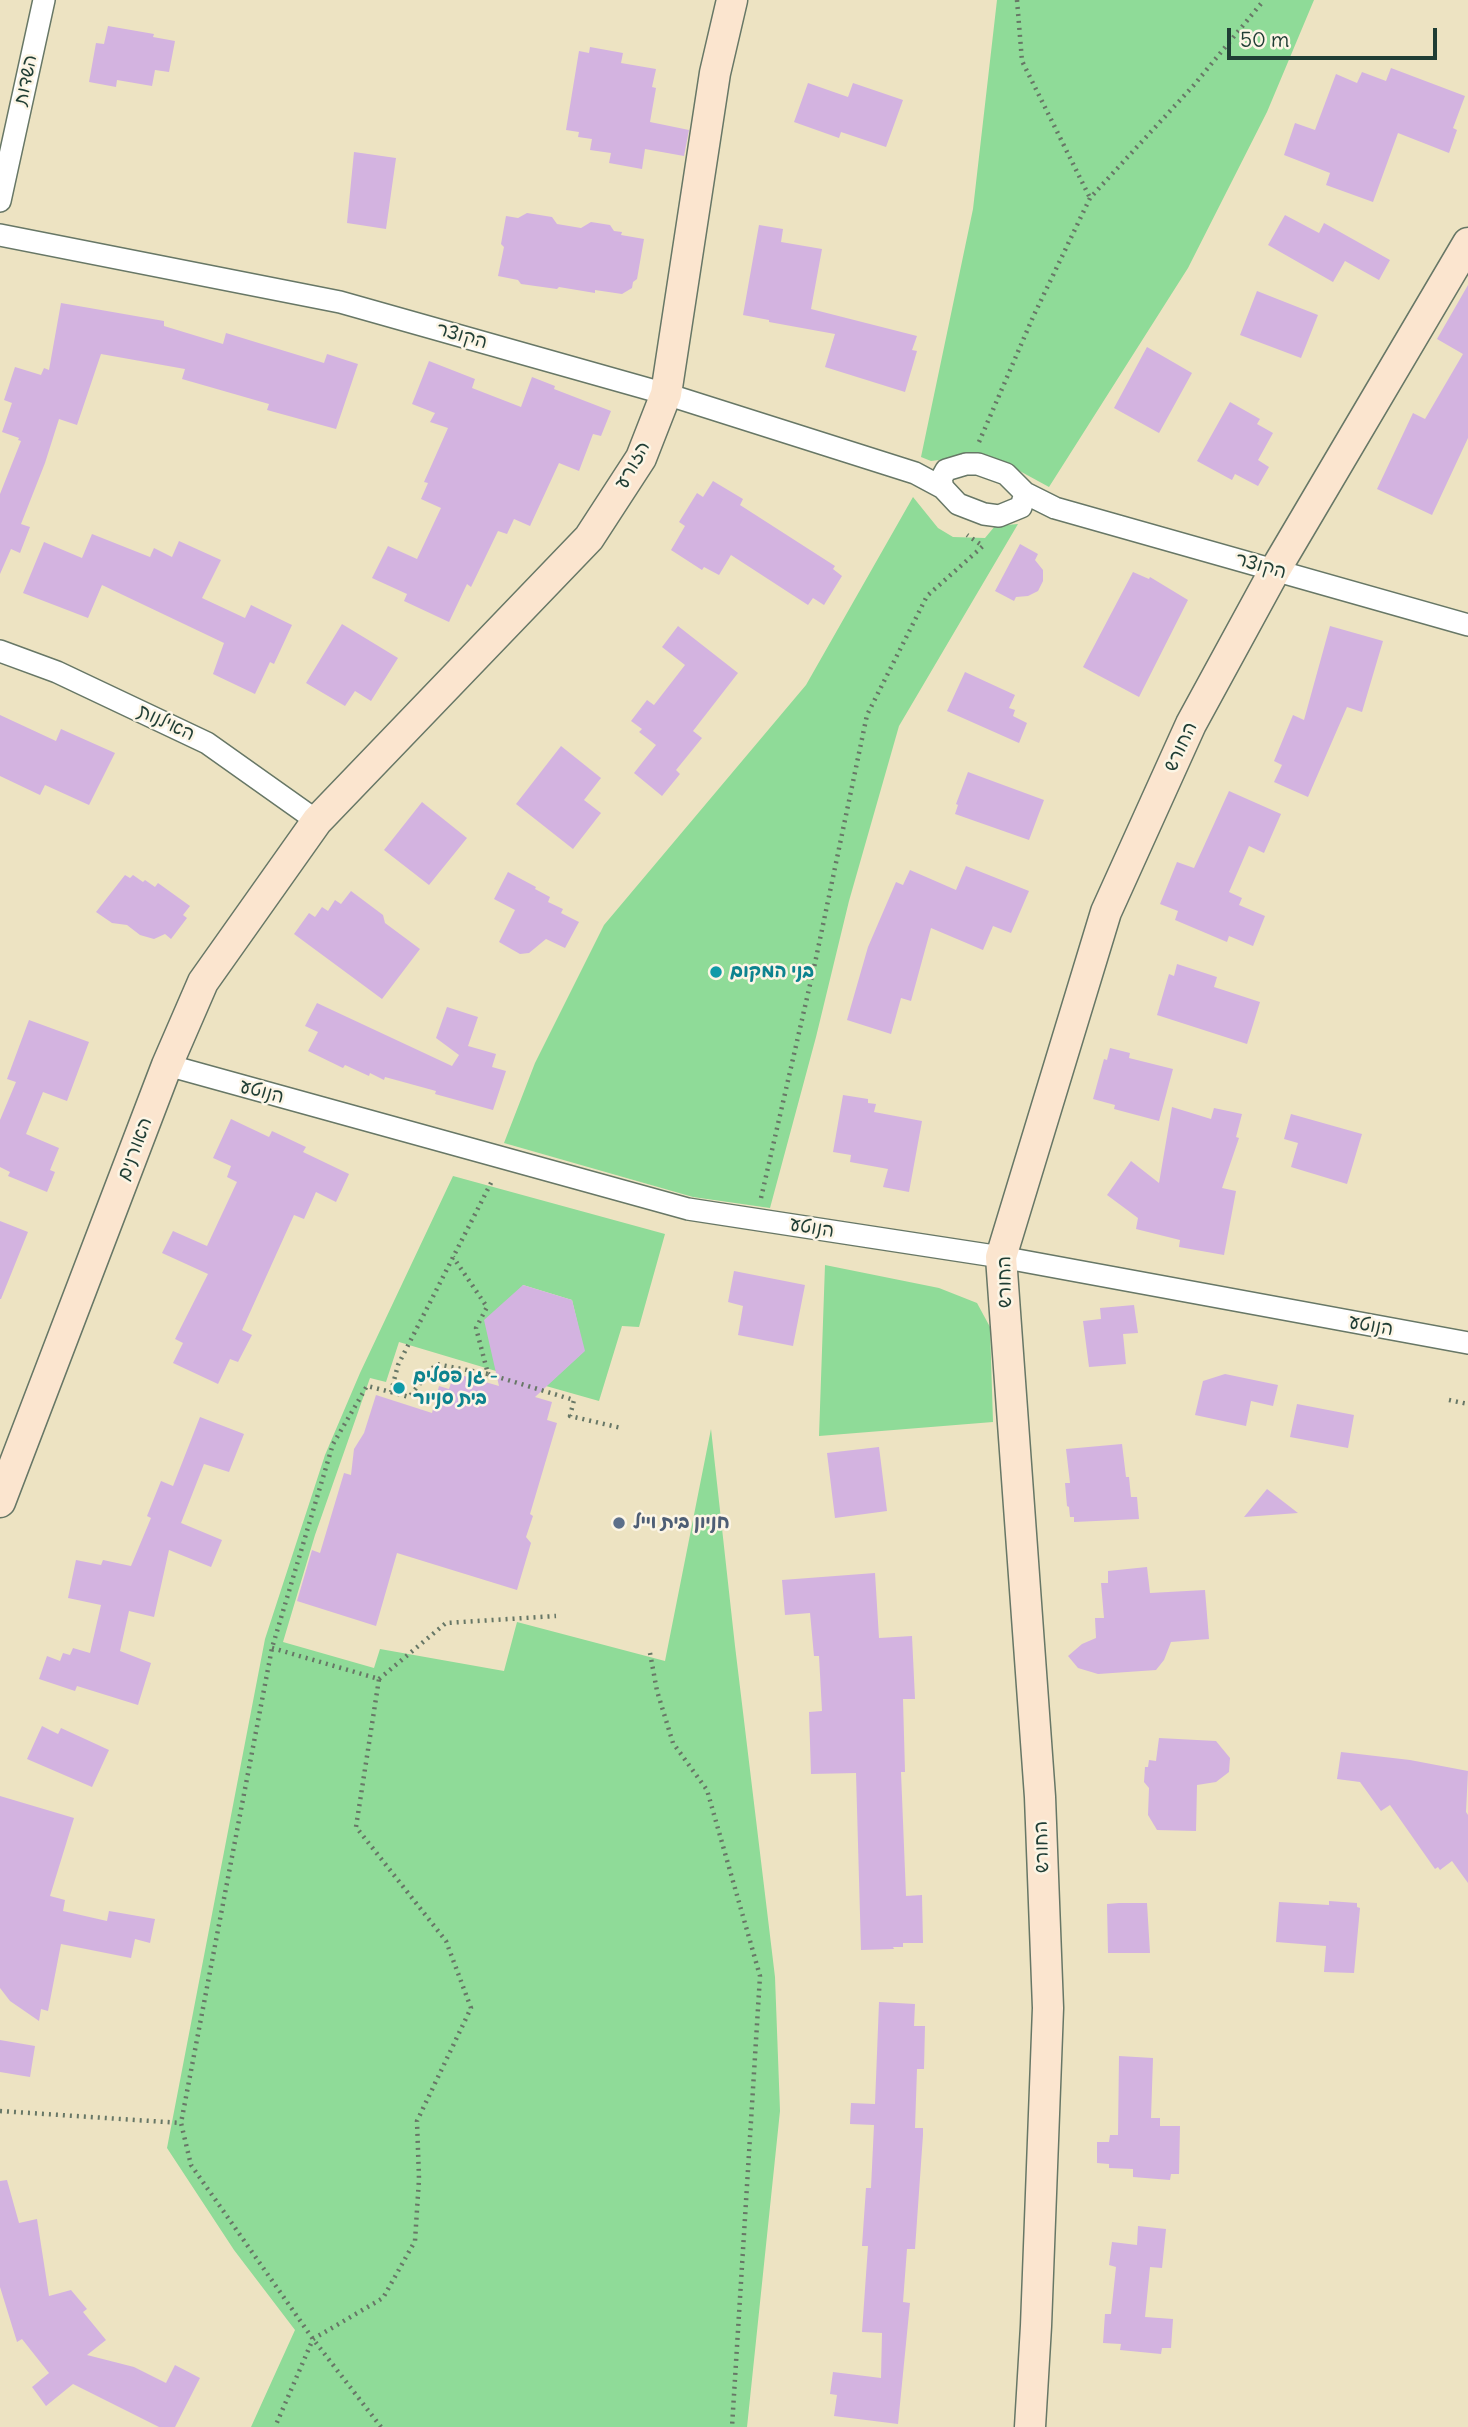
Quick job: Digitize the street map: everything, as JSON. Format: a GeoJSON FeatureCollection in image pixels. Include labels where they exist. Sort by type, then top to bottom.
{"type":"FeatureCollection","features":[{"type":"Feature","properties":{"kind":"street","name":"השדות"},"geometry":{"type":"LineString","coordinates":[[0,201],[44,0]]}},
{"type":"Feature","properties":{"kind":"street","name":"הזורע"},"geometry":{"type":"LineString","coordinates":[[317,821],[589,538],[641,458],[666,394],[715,73],[732,0]]}},
{"type":"Feature","properties":{"kind":"street","name":"הקוצר"},"geometry":{"type":"LineString","coordinates":[[0,235],[340,302],[666,394],[915,473],[951,474],[978,464],[1006,474],[1023,500],[1468,625]]}},
{"type":"Feature","properties":{"kind":"street","name":"החורש"},"geometry":{"type":"LineString","coordinates":[[1030,2427],[1037,2326],[1048,2008],[1040,1797],[1001,1257],[1106,912],[1191,723],[1275,570],[1468,243]]}},
{"type":"Feature","properties":{"kind":"street","name":"הקוצר"},"geometry":{"type":"LineString","coordinates":[[951,474],[958,504],[984,514],[999,516],[1023,500]]}},
{"type":"Feature","properties":{"kind":"street","name":"האילנות"},"geometry":{"type":"LineString","coordinates":[[0,651],[57,672],[207,743],[317,821]]}},
{"type":"Feature","properties":{"kind":"street","name":"האורנים"},"geometry":{"type":"LineString","coordinates":[[0,1502],[167,1065],[203,982],[317,821]]}},
{"type":"Feature","properties":{"kind":"street","name":"הנוטע"},"geometry":{"type":"LineString","coordinates":[[167,1065],[688,1209],[1001,1257],[1468,1343]]}},
{"type":"Feature","properties":{"kind":"path"},"geometry":{"type":"LineString","coordinates":[[1017,0],[1022,61],[1090,198]]}},
{"type":"Feature","properties":{"kind":"path"},"geometry":{"type":"LineString","coordinates":[[951,474],[977,447],[1033,317],[1090,198],[1194,85],[1264,0]]}},
{"type":"Feature","properties":{"kind":"path"},"geometry":{"type":"LineString","coordinates":[[757,1219],[812,977],[867,715],[927,596],[983,546],[962,533]]}},
{"type":"Feature","properties":{"kind":"path"},"geometry":{"type":"LineString","coordinates":[[391,1392],[398,1365],[503,1158]]}},
{"type":"Feature","properties":{"kind":"path"},"geometry":{"type":"LineString","coordinates":[[453,1257],[487,1307],[476,1328],[488,1374]]}},
{"type":"Feature","properties":{"kind":"path"},"geometry":{"type":"LineString","coordinates":[[381,2427],[313,2339],[191,2165],[181,2123],[272,1648],[333,1444],[367,1387],[409,1397],[436,1364],[488,1374],[573,1400],[570,1416],[621,1428]]}},
{"type":"Feature","properties":{"kind":"path"},"geometry":{"type":"LineString","coordinates":[[1449,1400],[1468,1404]]}},
{"type":"Feature","properties":{"kind":"path"},"geometry":{"type":"LineString","coordinates":[[275,2427],[313,2339],[383,2298],[415,2241],[419,2179],[416,2121],[471,2008],[446,1941],[356,1827],[379,1679],[446,1623],[556,1616]]}},
{"type":"Feature","properties":{"kind":"path"},"geometry":{"type":"LineString","coordinates":[[272,1648],[379,1679]]}},
{"type":"Feature","properties":{"kind":"path"},"geometry":{"type":"LineString","coordinates":[[650,1653],[657,1691],[673,1743],[707,1790],[760,1976],[732,2427]]}},
{"type":"Feature","properties":{"kind":"path"},"geometry":{"type":"LineString","coordinates":[[0,2111],[181,2123]]}},
{"type":"Feature","properties":{"kind":"green space"},"geometry":{"type":"Polygon","coordinates":[[[997,0],[1314,0],[1267,112],[1188,268],[1049,487],[1005,463],[947,459],[931,461],[921,457],[973,209],[997,0]]]}},
{"type":"Feature","properties":{"kind":"green space"},"geometry":{"type":"Polygon","coordinates":[[[913,497],[938,528],[953,537],[985,538],[995,526],[1018,524],[899,726],[849,901],[770,1208],[693,1197],[504,1143],[535,1063],[604,925],[806,685],[913,497]]]}},
{"type":"Feature","properties":{"kind":"green space"},"geometry":{"type":"Polygon","coordinates":[[[453,1176],[665,1234],[639,1327],[622,1326],[599,1401],[546,1386],[584,1351],[572,1300],[523,1285],[496,1371],[399,1342],[386,1382],[370,1378],[315,1535],[283,1642],[374,1668],[380,1649],[504,1671],[517,1622],[665,1661],[711,1429],[775,1977],[780,2111],[747,2427],[251,2427],[295,2330],[234,2250],[167,2148],[265,1639],[325,1455],[360,1373],[453,1176]]]}},
{"type":"Feature","properties":{"kind":"green space"},"geometry":{"type":"Polygon","coordinates":[[[825,1265],[939,1288],[977,1303],[990,1327],[993,1422],[819,1436],[825,1265]]]}},
{"type":"Feature","properties":{"kind":"building"},"geometry":{"type":"Polygon","coordinates":[[[108,26],[154,34],[153,37],[175,41],[169,72],[155,70],[152,86],[117,80],[116,87],[89,82],[96,43],[104,44],[108,26]]]}},
{"type":"Feature","properties":{"kind":"building"},"geometry":{"type":"Polygon","coordinates":[[[590,47],[623,53],[621,63],[656,69],[652,87],[656,88],[650,122],[689,130],[684,156],[645,149],[642,169],[609,163],[611,153],[590,150],[592,139],[578,137],[579,132],[566,130],[579,51],[589,53],[590,47]]]}},
{"type":"Feature","properties":{"kind":"building"},"geometry":{"type":"Polygon","coordinates":[[[1391,68],[1465,96],[1453,128],[1457,130],[1449,153],[1398,133],[1373,202],[1326,185],[1330,173],[1284,155],[1295,123],[1315,130],[1336,74],[1357,83],[1362,72],[1386,81],[1391,68]]]}},
{"type":"Feature","properties":{"kind":"building"},"geometry":{"type":"Polygon","coordinates":[[[808,83],[848,97],[853,83],[903,100],[886,147],[841,132],[839,138],[794,122],[808,83]]]}},
{"type":"Feature","properties":{"kind":"building"},"geometry":{"type":"Polygon","coordinates":[[[354,152],[396,158],[386,229],[347,223],[354,152]]]}},
{"type":"Feature","properties":{"kind":"building"},"geometry":{"type":"Polygon","coordinates":[[[527,213],[552,217],[557,224],[581,228],[591,222],[610,225],[614,231],[622,232],[621,235],[644,239],[637,279],[632,288],[622,294],[595,290],[595,293],[521,284],[518,280],[498,276],[504,247],[501,244],[506,216],[518,218],[527,213]]]}},
{"type":"Feature","properties":{"kind":"building"},"geometry":{"type":"Polygon","coordinates":[[[1285,215],[1319,233],[1324,223],[1390,260],[1379,280],[1345,261],[1333,282],[1268,245],[1285,215]]]}},
{"type":"Feature","properties":{"kind":"building"},"geometry":{"type":"Polygon","coordinates":[[[759,225],[783,229],[781,242],[822,249],[811,309],[917,336],[912,350],[917,351],[905,392],[825,367],[835,334],[743,315],[759,225]]]}},
{"type":"Feature","properties":{"kind":"building"},"geometry":{"type":"Polygon","coordinates":[[[1468,285],[1468,438],[1432,515],[1377,489],[1413,413],[1425,419],[1463,354],[1437,339],[1468,285]]]}},
{"type":"Feature","properties":{"kind":"building"},"geometry":{"type":"Polygon","coordinates":[[[1257,291],[1318,315],[1301,358],[1240,335],[1257,291]]]}},
{"type":"Feature","properties":{"kind":"building"},"geometry":{"type":"Polygon","coordinates":[[[61,303],[164,321],[164,326],[223,344],[226,333],[324,363],[327,354],[358,364],[336,429],[267,410],[269,404],[182,379],[185,369],[101,354],[77,425],[59,419],[21,524],[30,527],[20,553],[11,549],[0,574],[0,494],[21,441],[2,432],[12,403],[4,400],[15,367],[41,375],[44,368],[49,370],[61,303]]]}},
{"type":"Feature","properties":{"kind":"building"},"geometry":{"type":"Polygon","coordinates":[[[1147,347],[1192,373],[1159,433],[1114,408],[1147,347]]]}},
{"type":"Feature","properties":{"kind":"building"},"geometry":{"type":"Polygon","coordinates":[[[429,361],[475,379],[472,388],[521,407],[532,377],[555,386],[554,389],[611,411],[601,436],[593,434],[579,471],[559,463],[530,526],[514,519],[507,534],[498,531],[471,587],[467,584],[449,622],[404,601],[407,594],[372,578],[388,546],[417,559],[441,508],[421,499],[428,483],[424,482],[448,428],[430,422],[435,413],[412,404],[429,361]]]}},
{"type":"Feature","properties":{"kind":"building"},"geometry":{"type":"Polygon","coordinates":[[[1230,402],[1260,419],[1257,424],[1273,433],[1258,460],[1269,467],[1258,486],[1235,474],[1232,480],[1197,461],[1230,402]]]}},
{"type":"Feature","properties":{"kind":"building"},"geometry":{"type":"Polygon","coordinates":[[[713,481],[743,499],[740,505],[835,566],[833,569],[842,576],[824,605],[813,598],[808,605],[731,555],[719,575],[704,567],[702,570],[671,550],[685,526],[679,522],[697,493],[703,497],[713,481]]]}},
{"type":"Feature","properties":{"kind":"building"},"geometry":{"type":"Polygon","coordinates":[[[92,534],[150,557],[154,548],[172,557],[179,541],[221,560],[202,598],[245,618],[251,605],[292,625],[274,664],[270,662],[255,694],[213,674],[224,643],[102,585],[88,618],[23,593],[44,542],[82,558],[92,534]]]}},
{"type":"Feature","properties":{"kind":"building"},"geometry":{"type":"Polygon","coordinates":[[[1020,544],[1038,554],[1035,560],[1043,570],[1043,581],[1038,591],[1028,596],[1016,597],[1014,601],[995,591],[1020,544]]]}},
{"type":"Feature","properties":{"kind":"building"},"geometry":{"type":"Polygon","coordinates":[[[1133,572],[1149,579],[1150,577],[1188,600],[1139,697],[1083,667],[1133,572]]]}},
{"type":"Feature","properties":{"kind":"building"},"geometry":{"type":"Polygon","coordinates":[[[342,624],[398,658],[371,701],[355,691],[345,706],[306,683],[342,624]]]}},
{"type":"Feature","properties":{"kind":"building"},"geometry":{"type":"Polygon","coordinates":[[[678,626],[738,673],[693,731],[702,738],[676,770],[680,774],[662,796],[634,773],[656,745],[639,732],[642,729],[631,721],[647,700],[654,705],[685,665],[662,647],[678,626]]]}},
{"type":"Feature","properties":{"kind":"building"},"geometry":{"type":"Polygon","coordinates":[[[1330,626],[1383,641],[1362,712],[1347,707],[1308,797],[1274,782],[1282,765],[1274,761],[1293,715],[1304,720],[1330,626]]]}},
{"type":"Feature","properties":{"kind":"building"},"geometry":{"type":"Polygon","coordinates":[[[965,672],[1015,695],[1009,708],[1015,710],[1013,716],[1027,723],[1019,743],[947,711],[965,672]]]}},
{"type":"Feature","properties":{"kind":"building"},"geometry":{"type":"Polygon","coordinates":[[[0,715],[56,741],[61,729],[115,753],[89,805],[45,785],[40,795],[0,776],[0,715]]]}},
{"type":"Feature","properties":{"kind":"building"},"geometry":{"type":"Polygon","coordinates":[[[561,746],[601,778],[584,800],[601,813],[573,849],[516,804],[561,746]]]}},
{"type":"Feature","properties":{"kind":"building"},"geometry":{"type":"Polygon","coordinates":[[[968,772],[1044,800],[1029,840],[955,814],[968,772]]]}},
{"type":"Feature","properties":{"kind":"building"},"geometry":{"type":"Polygon","coordinates":[[[1229,791],[1281,814],[1264,853],[1249,846],[1229,892],[1242,898],[1239,905],[1265,916],[1253,946],[1229,936],[1227,942],[1175,920],[1178,911],[1160,904],[1177,862],[1194,868],[1229,791]]]}},
{"type":"Feature","properties":{"kind":"building"},"geometry":{"type":"Polygon","coordinates":[[[422,802],[467,838],[429,885],[384,850],[422,802]]]}},
{"type":"Feature","properties":{"kind":"building"},"geometry":{"type":"Polygon","coordinates":[[[966,866],[1029,891],[1011,933],[993,926],[983,950],[931,928],[911,1001],[901,998],[891,1034],[847,1020],[868,947],[896,882],[903,885],[910,870],[956,890],[966,866]]]}},
{"type":"Feature","properties":{"kind":"building"},"geometry":{"type":"Polygon","coordinates":[[[508,872],[536,887],[535,889],[550,897],[548,902],[563,909],[561,913],[579,922],[565,948],[546,939],[529,953],[520,954],[499,942],[515,910],[494,899],[508,872]]]}},
{"type":"Feature","properties":{"kind":"building"},"geometry":{"type":"Polygon","coordinates":[[[125,875],[130,878],[133,875],[155,887],[158,883],[190,906],[183,915],[187,918],[171,939],[165,934],[154,939],[140,935],[127,925],[112,923],[96,912],[125,875]]]}},
{"type":"Feature","properties":{"kind":"building"},"geometry":{"type":"Polygon","coordinates":[[[351,891],[383,915],[385,923],[420,949],[382,999],[294,934],[309,913],[315,917],[322,907],[328,911],[335,900],[341,904],[351,891]]]}},
{"type":"Feature","properties":{"kind":"building"},"geometry":{"type":"Polygon","coordinates":[[[1177,964],[1217,977],[1214,987],[1260,1002],[1247,1044],[1157,1015],[1169,974],[1174,976],[1177,964]]]}},
{"type":"Feature","properties":{"kind":"building"},"geometry":{"type":"Polygon","coordinates":[[[317,1003],[452,1066],[459,1055],[436,1038],[447,1007],[478,1017],[468,1046],[496,1054],[492,1067],[506,1071],[493,1110],[385,1077],[384,1080],[370,1073],[369,1076],[345,1065],[343,1068],[308,1051],[318,1032],[305,1026],[317,1003]]]}},
{"type":"Feature","properties":{"kind":"building"},"geometry":{"type":"Polygon","coordinates":[[[29,1020],[89,1042],[67,1101],[43,1092],[26,1134],[59,1148],[50,1170],[55,1172],[47,1192],[8,1176],[10,1172],[0,1167],[0,1120],[16,1082],[7,1079],[29,1020]]]}},
{"type":"Feature","properties":{"kind":"building"},"geometry":{"type":"Polygon","coordinates":[[[1110,1048],[1130,1053],[1129,1058],[1173,1069],[1159,1121],[1114,1109],[1115,1105],[1093,1099],[1104,1059],[1107,1060],[1110,1048]]]}},
{"type":"Feature","properties":{"kind":"building"},"geometry":{"type":"Polygon","coordinates":[[[843,1095],[868,1099],[868,1103],[876,1104],[874,1112],[922,1121],[909,1192],[883,1187],[888,1169],[850,1162],[851,1155],[833,1152],[843,1095]]]}},
{"type":"Feature","properties":{"kind":"building"},"geometry":{"type":"Polygon","coordinates":[[[1172,1107],[1211,1119],[1214,1108],[1242,1114],[1236,1137],[1239,1138],[1222,1188],[1236,1191],[1224,1255],[1179,1247],[1180,1240],[1136,1229],[1138,1218],[1107,1195],[1131,1161],[1159,1183],[1172,1107]]]}},
{"type":"Feature","properties":{"kind":"building"},"geometry":{"type":"Polygon","coordinates":[[[1291,1114],[1362,1134],[1347,1184],[1291,1167],[1298,1143],[1284,1139],[1291,1114]]]}},
{"type":"Feature","properties":{"kind":"building"},"geometry":{"type":"Polygon","coordinates":[[[231,1119],[269,1137],[272,1131],[306,1147],[303,1152],[349,1174],[336,1202],[316,1192],[304,1219],[294,1215],[242,1330],[252,1335],[238,1362],[230,1359],[218,1384],[173,1363],[183,1343],[175,1339],[208,1274],[162,1253],[173,1231],[207,1246],[237,1182],[227,1177],[231,1166],[213,1158],[231,1119]]]}},
{"type":"Feature","properties":{"kind":"building"},"geometry":{"type":"Polygon","coordinates":[[[0,1221],[28,1232],[1,1299],[0,1299],[0,1221]]]}},
{"type":"Feature","properties":{"kind":"building"},"geometry":{"type":"Polygon","coordinates":[[[734,1271],[805,1285],[793,1346],[738,1335],[743,1306],[728,1302],[734,1271]]]}},
{"type":"Feature","properties":{"kind":"building"},"geometry":{"type":"Polygon","coordinates":[[[523,1285],[572,1300],[585,1351],[535,1397],[552,1402],[547,1420],[557,1423],[530,1514],[533,1516],[526,1537],[531,1543],[517,1590],[397,1553],[376,1626],[297,1601],[312,1550],[320,1553],[344,1473],[351,1475],[354,1449],[364,1433],[376,1395],[432,1413],[439,1386],[449,1389],[454,1373],[499,1386],[484,1320],[523,1285]]]}},
{"type":"Feature","properties":{"kind":"building"},"geometry":{"type":"Polygon","coordinates":[[[1134,1305],[1138,1333],[1123,1334],[1126,1364],[1089,1367],[1083,1321],[1101,1319],[1100,1308],[1134,1305]]]}},
{"type":"Feature","properties":{"kind":"building"},"geometry":{"type":"Polygon","coordinates":[[[1225,1374],[1278,1385],[1273,1406],[1251,1401],[1246,1426],[1195,1415],[1203,1381],[1225,1374]]]}},
{"type":"Feature","properties":{"kind":"building"},"geometry":{"type":"Polygon","coordinates":[[[1297,1404],[1354,1415],[1348,1448],[1290,1437],[1297,1404]]]}},
{"type":"Feature","properties":{"kind":"building"},"geometry":{"type":"Polygon","coordinates":[[[200,1417],[244,1434],[229,1472],[204,1464],[181,1523],[222,1540],[211,1567],[169,1550],[154,1617],[129,1611],[120,1651],[151,1663],[138,1705],[77,1686],[75,1691],[39,1679],[47,1656],[60,1661],[63,1653],[70,1655],[73,1648],[90,1653],[101,1605],[68,1598],[76,1560],[101,1565],[103,1560],[131,1566],[151,1518],[147,1516],[161,1481],[173,1486],[200,1417]]]}},
{"type":"Feature","properties":{"kind":"building"},"geometry":{"type":"Polygon","coordinates":[[[1122,1444],[1126,1477],[1129,1477],[1131,1497],[1137,1497],[1139,1519],[1074,1522],[1067,1506],[1065,1483],[1070,1483],[1066,1449],[1122,1444]]]}},
{"type":"Feature","properties":{"kind":"building"},"geometry":{"type":"Polygon","coordinates":[[[879,1447],[887,1511],[835,1518],[827,1453],[879,1447]]]}},
{"type":"Feature","properties":{"kind":"building"},"geometry":{"type":"Polygon","coordinates":[[[1267,1489],[1298,1513],[1244,1517],[1267,1489]]]}},
{"type":"Feature","properties":{"kind":"building"},"geometry":{"type":"Polygon","coordinates":[[[1147,1567],[1150,1593],[1205,1590],[1209,1639],[1171,1642],[1164,1660],[1156,1670],[1098,1674],[1078,1668],[1068,1656],[1082,1644],[1096,1638],[1095,1618],[1104,1618],[1101,1583],[1108,1583],[1108,1571],[1147,1567]]]}},
{"type":"Feature","properties":{"kind":"building"},"geometry":{"type":"Polygon","coordinates":[[[875,1573],[879,1638],[912,1636],[915,1699],[903,1699],[905,1772],[901,1772],[906,1896],[922,1895],[923,1943],[903,1943],[903,1947],[893,1947],[894,1949],[861,1950],[856,1773],[811,1774],[809,1712],[822,1711],[819,1656],[814,1656],[810,1613],[785,1615],[782,1580],[875,1573]]]}},
{"type":"Feature","properties":{"kind":"building"},"geometry":{"type":"Polygon","coordinates":[[[42,1726],[58,1734],[61,1728],[109,1750],[92,1787],[27,1759],[42,1726]]]}},
{"type":"Feature","properties":{"kind":"building"},"geometry":{"type":"Polygon","coordinates":[[[1159,1738],[1216,1741],[1230,1758],[1229,1772],[1216,1782],[1197,1785],[1196,1831],[1157,1830],[1148,1815],[1149,1788],[1144,1782],[1145,1767],[1148,1767],[1149,1760],[1156,1761],[1159,1738]]]}},
{"type":"Feature","properties":{"kind":"building"},"geometry":{"type":"Polygon","coordinates":[[[1341,1752],[1410,1760],[1468,1771],[1468,1883],[1452,1861],[1440,1870],[1438,1867],[1435,1869],[1390,1805],[1381,1811],[1360,1782],[1337,1779],[1341,1752]]]}},
{"type":"Feature","properties":{"kind":"building"},"geometry":{"type":"Polygon","coordinates":[[[0,1796],[74,1818],[50,1896],[65,1900],[63,1911],[107,1921],[109,1911],[155,1919],[150,1943],[135,1939],[131,1958],[61,1944],[48,2011],[41,2009],[39,2021],[10,2001],[0,1988],[0,1796]]]}},
{"type":"Feature","properties":{"kind":"building"},"geometry":{"type":"Polygon","coordinates":[[[1329,1901],[1357,1903],[1360,1908],[1354,1973],[1324,1972],[1326,1946],[1276,1942],[1279,1902],[1329,1905],[1329,1901]]]}},
{"type":"Feature","properties":{"kind":"building"},"geometry":{"type":"Polygon","coordinates":[[[1147,1903],[1150,1953],[1108,1953],[1107,1904],[1147,1903]]]}},
{"type":"Feature","properties":{"kind":"building"},"geometry":{"type":"Polygon","coordinates":[[[879,2002],[915,2004],[914,2026],[925,2026],[924,2069],[917,2069],[915,2128],[923,2128],[923,2135],[915,2249],[907,2249],[903,2302],[910,2303],[898,2424],[834,2416],[837,2395],[830,2394],[833,2372],[881,2378],[882,2333],[862,2332],[868,2246],[862,2246],[866,2188],[871,2188],[874,2125],[850,2124],[851,2103],[875,2104],[879,2002]]]}},
{"type":"Feature","properties":{"kind":"building"},"geometry":{"type":"Polygon","coordinates":[[[0,2040],[35,2046],[30,2077],[0,2072],[0,2040]]]}},
{"type":"Feature","properties":{"kind":"building"},"geometry":{"type":"Polygon","coordinates":[[[1119,2056],[1153,2058],[1151,2118],[1160,2118],[1160,2126],[1180,2126],[1179,2174],[1171,2174],[1170,2180],[1133,2177],[1133,2169],[1109,2168],[1109,2164],[1097,2163],[1097,2142],[1109,2142],[1110,2135],[1118,2135],[1119,2056]]]}},
{"type":"Feature","properties":{"kind":"building"},"geometry":{"type":"Polygon","coordinates":[[[7,2180],[19,2223],[37,2219],[49,2296],[71,2290],[87,2309],[83,2312],[106,2340],[87,2355],[134,2367],[166,2383],[175,2365],[200,2378],[175,2427],[159,2427],[73,2384],[46,2406],[32,2387],[49,2373],[22,2339],[17,2342],[0,2287],[0,2181],[7,2180]]]}},
{"type":"Feature","properties":{"kind":"building"},"geometry":{"type":"Polygon","coordinates":[[[1138,2226],[1166,2229],[1162,2268],[1150,2267],[1145,2317],[1173,2319],[1171,2348],[1162,2348],[1161,2354],[1120,2350],[1121,2344],[1103,2343],[1105,2314],[1111,2314],[1116,2267],[1109,2265],[1112,2242],[1137,2245],[1138,2226]]]}},
{"type":"Feature","properties":{"kind":"place","name":"בני המקום"},"geometry":{"type":"Point","coordinates":[716,972]}},
{"type":"Feature","properties":{"kind":"place","name":"גן פסלים - בית סניור"},"geometry":{"type":"Point","coordinates":[399,1388]}},
{"type":"Feature","properties":{"kind":"place","name":"חניון בית וייל"},"geometry":{"type":"Point","coordinates":[619,1523]}}]}
